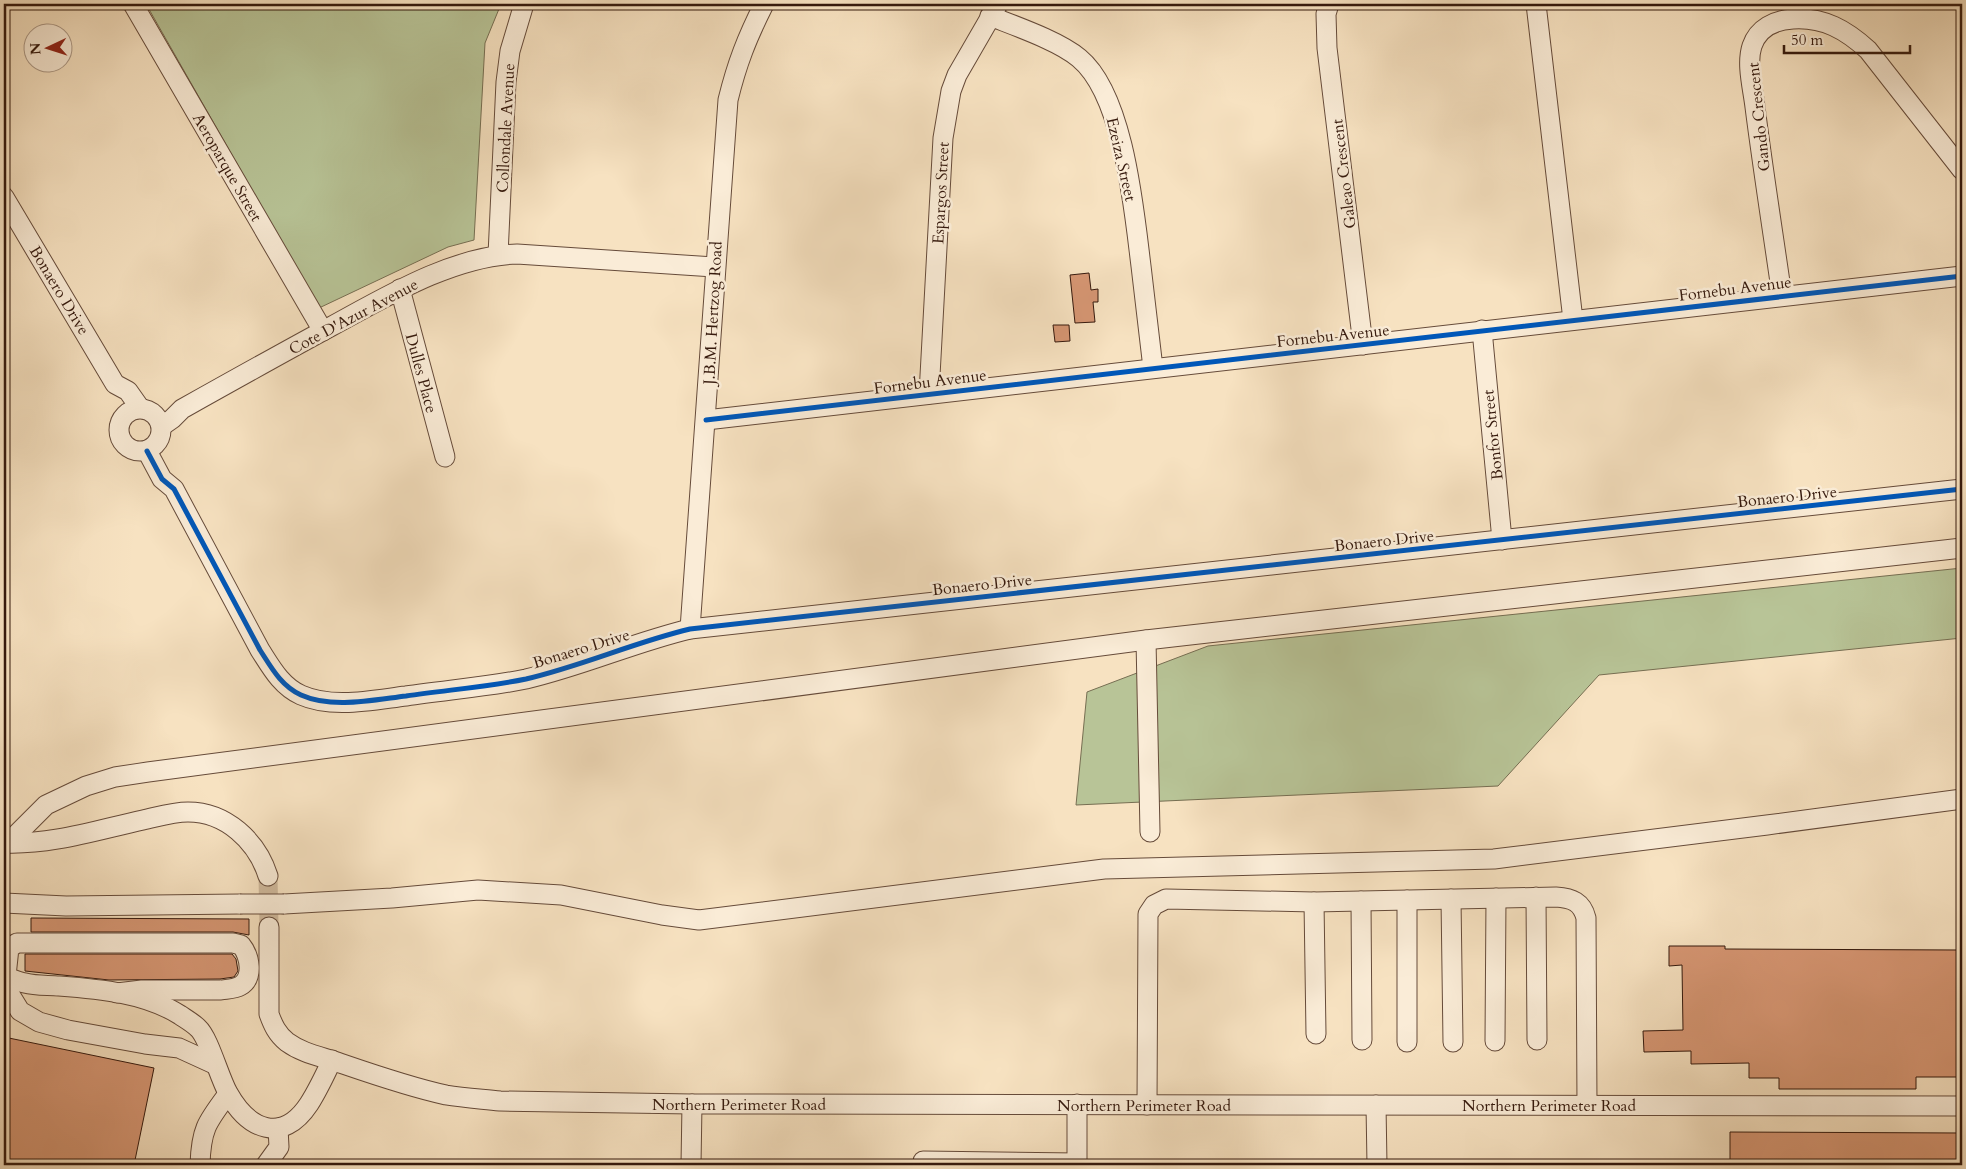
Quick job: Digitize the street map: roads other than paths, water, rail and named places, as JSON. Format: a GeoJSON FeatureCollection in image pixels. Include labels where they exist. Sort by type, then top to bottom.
{"type":"FeatureCollection","features":[{"type":"Feature","properties":{"kind":"street","name":"Aeroparque Street"},"geometry":{"type":"LineString","coordinates":[[133,4],[323,331]]}},
{"type":"Feature","properties":{"kind":"street","name":"Collondale Avenue"},"geometry":{"type":"LineString","coordinates":[[498,255],[506,82],[510,51],[524,4]]}},
{"type":"Feature","properties":{"kind":"street","name":"J.B.M. Hertzog Road"},"geometry":{"type":"LineString","coordinates":[[690,629],[706,420],[714,267],[728,100],[736,68],[746,40],[764,4]]}},
{"type":"Feature","properties":{"kind":"street","name":"Galeao Crescent"},"geometry":{"type":"LineString","coordinates":[[1329,4],[1326,14],[1327,48],[1363,345]]}},
{"type":"Feature","properties":{"kind":"street"},"geometry":{"type":"LineString","coordinates":[[1536,4],[1573,320]]}},
{"type":"Feature","properties":{"kind":"street","name":"Ezeiza Street"},"geometry":{"type":"LineString","coordinates":[[994,10],[1068,50],[1089,68],[1097,78],[1121,144],[1133,201],[1153,368]]}},
{"type":"Feature","properties":{"kind":"street","name":"Espargos Street"},"geometry":{"type":"LineString","coordinates":[[929,394],[942,148],[946,113],[957,75],[994,10]]}},
{"type":"Feature","properties":{"kind":"street","name":"Gando Crescent"},"geometry":{"type":"LineString","coordinates":[[1782,296],[1750,63],[1751,48],[1757,35],[1765,28],[1786,20],[1802,18],[1832,24],[1856,38],[1868,50],[1962,170]]}},
{"type":"Feature","properties":{"kind":"street","name":"Bonaero Drive"},"geometry":{"type":"LineString","coordinates":[[4,197],[115,384],[116,398],[123,417]]}},
{"type":"Feature","properties":{"kind":"street","name":"Cote D'Azur Avenue"},"geometry":{"type":"LineString","coordinates":[[152,429],[167,408],[182,409],[400,289],[461,266],[498,255],[527,255],[714,267]]}},
{"type":"Feature","properties":{"kind":"street","name":"Fornebu Avenue"},"geometry":{"type":"LineString","coordinates":[[706,420],[1962,276]]}},
{"type":"Feature","properties":{"kind":"street","name":"Dulles Place"},"geometry":{"type":"LineString","coordinates":[[400,289],[445,457]]}},
{"type":"Feature","properties":{"kind":"street","name":"Bonfor Street"},"geometry":{"type":"LineString","coordinates":[[1482,330],[1502,540]]}},
{"type":"Feature","properties":{"kind":"street","name":"Bonaero Drive"},"geometry":{"type":"LineString","coordinates":[[115,384],[128,391],[152,429],[174,476],[174,489],[260,650],[274,671],[285,685],[300,694],[315,700],[338,702],[371,700],[524,679],[663,635],[690,629],[1962,489]]}},
{"type":"Feature","properties":{"kind":"street"},"geometry":{"type":"LineString","coordinates":[[130,411],[152,429],[137,452],[126,447],[120,438],[119,428],[123,417],[130,411]]}},
{"type":"Feature","properties":{"kind":"street"},"geometry":{"type":"LineString","coordinates":[[6,843],[46,805],[86,786],[115,777],[1146,640],[1962,548]]}},
{"type":"Feature","properties":{"kind":"street"},"geometry":{"type":"LineString","coordinates":[[1146,640],[1150,832]]}},
{"type":"Feature","properties":{"kind":"street"},"geometry":{"type":"LineString","coordinates":[[4,903],[66,906],[284,904],[392,898],[478,890],[560,895],[662,915],[699,920],[1104,869],[1494,859],[1962,799]]}},
{"type":"Feature","properties":{"kind":"street"},"geometry":{"type":"LineString","coordinates":[[6,843],[35,843],[174,813],[201,813],[216,817],[244,835],[264,862],[268,876]]}},
{"type":"Feature","properties":{"kind":"street"},"geometry":{"type":"LineString","coordinates":[[1536,897],[1537,1040]]}},
{"type":"Feature","properties":{"kind":"street"},"geometry":{"type":"LineString","coordinates":[[1147,1105],[1148,914],[1154,905],[1166,899],[1314,902],[1536,897],[1572,898],[1581,905],[1586,918],[1588,1105]]}},
{"type":"Feature","properties":{"kind":"street"},"geometry":{"type":"LineString","coordinates":[[1495,1041],[1496,898]]}},
{"type":"Feature","properties":{"kind":"street"},"geometry":{"type":"LineString","coordinates":[[1451,899],[1453,1042]]}},
{"type":"Feature","properties":{"kind":"street"},"geometry":{"type":"LineString","coordinates":[[1407,900],[1407,1042]]}},
{"type":"Feature","properties":{"kind":"street"},"geometry":{"type":"LineString","coordinates":[[1361,901],[1362,1040]]}},
{"type":"Feature","properties":{"kind":"street"},"geometry":{"type":"LineString","coordinates":[[1314,902],[1316,1034]]}},
{"type":"Feature","properties":{"kind":"street","name":"Northern Perimeter Road"},"geometry":{"type":"LineString","coordinates":[[269,927],[269,1014],[274,1026],[284,1039],[304,1052],[378,1076],[472,1099],[692,1104],[1962,1106]]}},
{"type":"Feature","properties":{"kind":"street"},"geometry":{"type":"LineString","coordinates":[[118,993],[142,990],[233,989],[241,986],[246,981],[249,971],[248,956],[241,946],[233,942],[17,943],[9,948],[4,981],[20,1011],[39,1022],[68,1030],[179,1048],[214,1064]]}},
{"type":"Feature","properties":{"kind":"street"},"geometry":{"type":"LineString","coordinates":[[4,981],[118,993],[156,1003],[179,1014],[200,1029],[208,1043],[214,1064],[228,1094],[254,1124],[264,1129],[278,1128],[298,1117],[309,1105],[332,1060]]}},
{"type":"Feature","properties":{"kind":"street"},"geometry":{"type":"LineString","coordinates":[[200,1165],[202,1136],[212,1115],[228,1094]]}},
{"type":"Feature","properties":{"kind":"street"},"geometry":{"type":"LineString","coordinates":[[691,1165],[692,1104]]}},
{"type":"Feature","properties":{"kind":"street"},"geometry":{"type":"LineString","coordinates":[[923,1161],[1077,1164],[1077,1104]]}},
{"type":"Feature","properties":{"kind":"street"},"geometry":{"type":"LineString","coordinates":[[1376,1105],[1377,1165]]}},
{"type":"Feature","properties":{"kind":"street"},"geometry":{"type":"LineString","coordinates":[[266,1165],[279,1147],[278,1128]]}},
{"type":"Feature","properties":{"kind":"tunnel"},"geometry":{"type":"LineString","coordinates":[[268,876],[269,927]]}}]}
